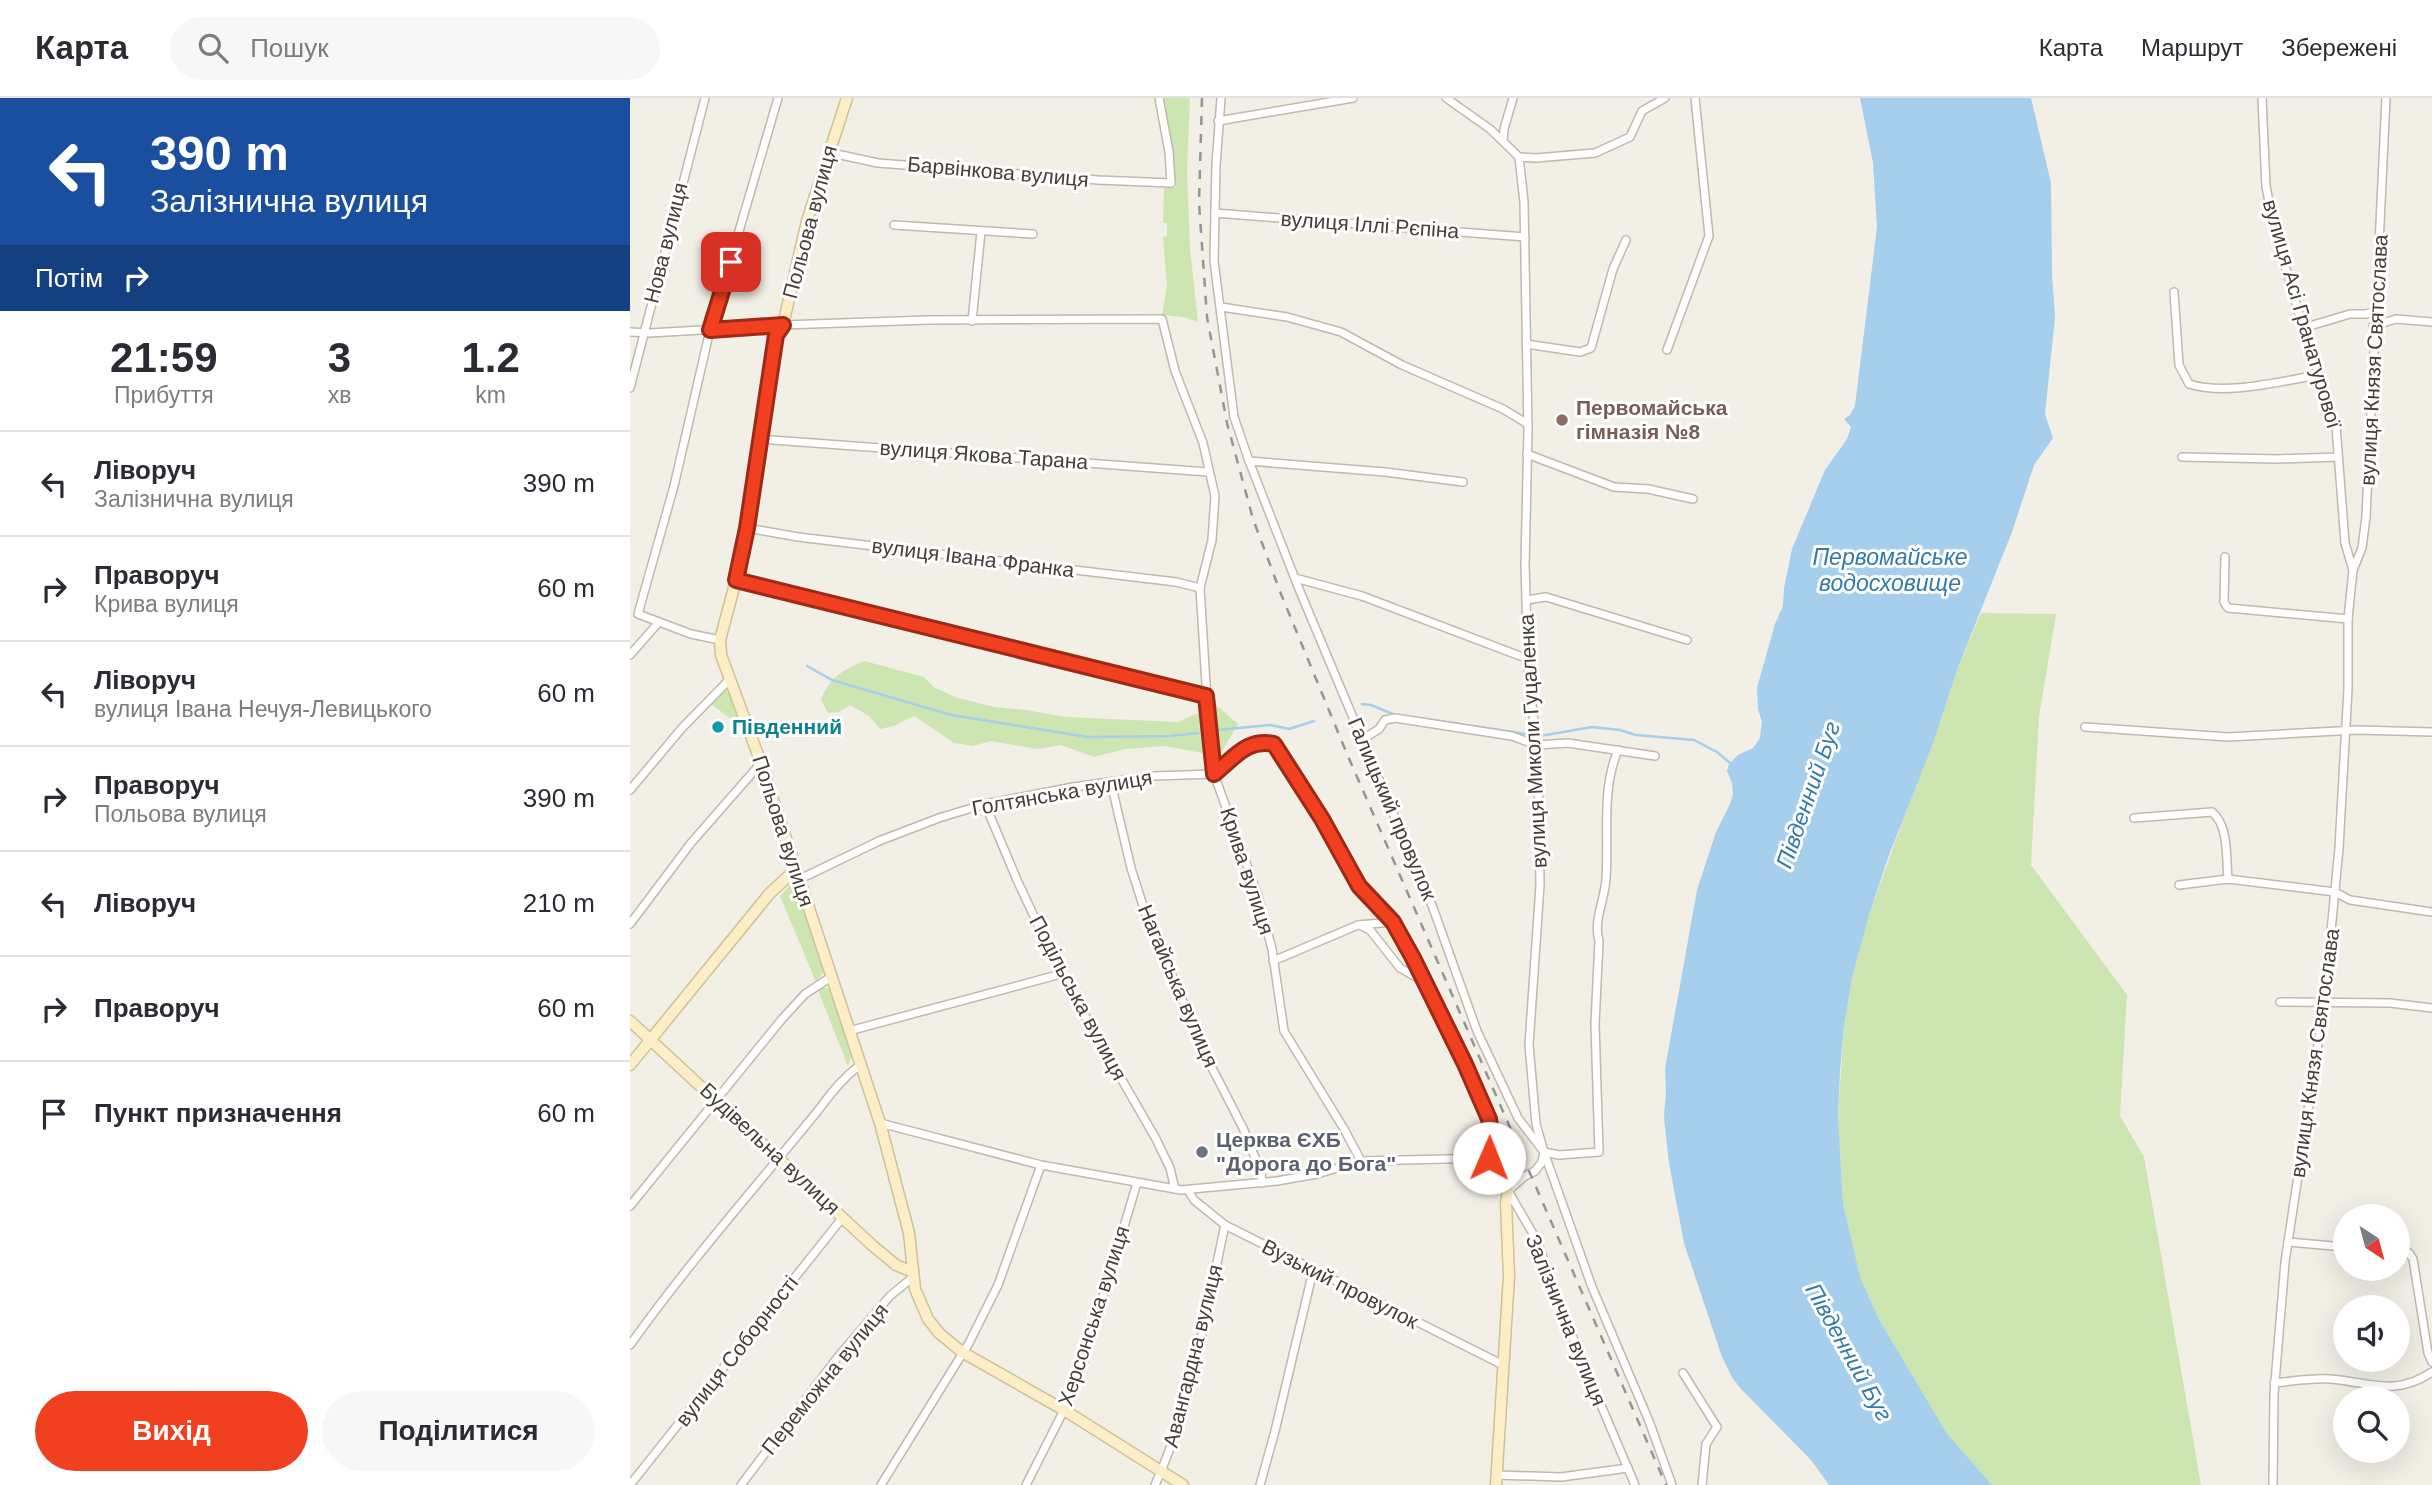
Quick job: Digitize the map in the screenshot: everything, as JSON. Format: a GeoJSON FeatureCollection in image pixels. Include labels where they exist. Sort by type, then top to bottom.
{"type":"FeatureCollection","features":[{"type":"Feature","properties":{"kind":"street","name":"Нова вулиця"},"geometry":{"type":"LineString","coordinates":[[630,388],[705,98]]}},
{"type":"Feature","properties":{"kind":"street"},"geometry":{"type":"LineString","coordinates":[[720,640],[691,634],[638,614],[674,486],[710,330],[778,98]]}},
{"type":"Feature","properties":{"kind":"street","name":"Польова вулиця"},"geometry":{"type":"LineString","coordinates":[[847,98],[827,152],[807,221],[783,325],[776,335],[747,528],[720,640],[721,655],[761,763],[880,1123],[909,1233],[913,1274]]}},
{"type":"Feature","properties":{"kind":"street","name":"Барвінкова вулиця"},"geometry":{"type":"LineString","coordinates":[[827,152],[891,164],[1171,183],[1169,152],[1158,98]]}},
{"type":"Feature","properties":{"kind":"street","name":"Галицький провулок"},"geometry":{"type":"LineString","coordinates":[[1221,98],[1214,261],[1234,417],[1295,578],[1433,908],[1477,1031],[1518,1118],[1544,1152]]}},
{"type":"Feature","properties":{"kind":"street"},"geometry":{"type":"LineString","coordinates":[[1218,121],[1353,98]]}},
{"type":"Feature","properties":{"kind":"street"},"geometry":{"type":"LineString","coordinates":[[1446,98],[1490,128],[1519,157],[1536,158],[1595,153],[1630,137],[1642,111],[1665,98]]}},
{"type":"Feature","properties":{"kind":"street"},"geometry":{"type":"LineString","coordinates":[[1503,141],[1513,98]]}},
{"type":"Feature","properties":{"kind":"street"},"geometry":{"type":"LineString","coordinates":[[1667,350],[1709,236],[1695,98]]}},
{"type":"Feature","properties":{"kind":"street","name":"вулиця Асі Гранатурової"},"geometry":{"type":"LineString","coordinates":[[2262,98],[2266,186],[2273,225],[2303,328],[2336,426],[2345,543],[2353,570]]}},
{"type":"Feature","properties":{"kind":"street","name":"вулиця Князя Святослава"},"geometry":{"type":"LineString","coordinates":[[2273,1485],[2274,1383],[2288,1242],[2324,1003],[2346,731],[2348,619],[2353,570],[2362,548],[2366,517],[2374,382],[2373,326],[2386,98]]}},
{"type":"Feature","properties":{"kind":"street","name":"вулиця Миколи Гуцаленка"},"geometry":{"type":"LineString","coordinates":[[1519,157],[1525,237],[1528,424],[1526,600],[1536,745],[1540,885],[1529,1045],[1536,1124],[1544,1152]]}},
{"type":"Feature","properties":{"kind":"street","name":"вулиця Іллі Рєпіна"},"geometry":{"type":"LineString","coordinates":[[1215,214],[1525,237]]}},
{"type":"Feature","properties":{"kind":"street"},"geometry":{"type":"LineString","coordinates":[[894,225],[1033,234]]}},
{"type":"Feature","properties":{"kind":"street"},"geometry":{"type":"LineString","coordinates":[[630,332],[972,321],[981,232]]}},
{"type":"Feature","properties":{"kind":"street"},"geometry":{"type":"LineString","coordinates":[[1526,344],[1580,352],[1591,348],[1613,269],[1626,240]]}},
{"type":"Feature","properties":{"kind":"street"},"geometry":{"type":"LineString","coordinates":[[2174,292],[2179,365],[2189,384],[2203,388],[2250,386],[2319,375]]}},
{"type":"Feature","properties":{"kind":"street"},"geometry":{"type":"LineString","coordinates":[[1221,307],[1287,317],[1341,332],[1402,365],[1503,409],[1528,424]]}},
{"type":"Feature","properties":{"kind":"street"},"geometry":{"type":"LineString","coordinates":[[2303,328],[2341,316],[2376,310]]}},
{"type":"Feature","properties":{"kind":"street","name":"Крива вулиця"},"geometry":{"type":"LineString","coordinates":[[972,321],[1162,319],[1175,371],[1203,443],[1214,496],[1212,540],[1199,588],[1214,774],[1258,896],[1273,961],[1284,1031],[1361,1161]]}},
{"type":"Feature","properties":{"kind":"street"},"geometry":{"type":"LineString","coordinates":[[2373,326],[2396,319],[2432,322]]}},
{"type":"Feature","properties":{"kind":"street","name":"вулиця Якова Тарана"},"geometry":{"type":"LineString","coordinates":[[760,439],[1208,472]]}},
{"type":"Feature","properties":{"kind":"street"},"geometry":{"type":"LineString","coordinates":[[1527,454],[1614,487],[1648,489],[1693,499]]}},
{"type":"Feature","properties":{"kind":"street","name":"вулиця Князя Святослава"},"geometry":{"type":"LineString","coordinates":[[2182,457],[2338,457]]}},
{"type":"Feature","properties":{"kind":"street"},"geometry":{"type":"LineString","coordinates":[[1249,461],[1385,472],[1463,482]]}},
{"type":"Feature","properties":{"kind":"street","name":"вулиця Івана Франка"},"geometry":{"type":"LineString","coordinates":[[747,528],[1176,582],[1199,588]]}},
{"type":"Feature","properties":{"kind":"street"},"geometry":{"type":"LineString","coordinates":[[2224,557],[2224,602],[2228,608],[2348,619]]}},
{"type":"Feature","properties":{"kind":"street"},"geometry":{"type":"LineString","coordinates":[[1295,578],[1362,596],[1528,659]]}},
{"type":"Feature","properties":{"kind":"street"},"geometry":{"type":"LineString","coordinates":[[736,580],[1206,696]]}},
{"type":"Feature","properties":{"kind":"street"},"geometry":{"type":"LineString","coordinates":[[1526,600],[1546,597],[1687,640]]}},
{"type":"Feature","properties":{"kind":"street"},"geometry":{"type":"LineString","coordinates":[[630,654],[659,622]]}},
{"type":"Feature","properties":{"kind":"street"},"geometry":{"type":"LineString","coordinates":[[630,790],[682,728],[730,679]]}},
{"type":"Feature","properties":{"kind":"street"},"geometry":{"type":"LineString","coordinates":[[1363,739],[1379,729],[1385,720],[1395,718],[1512,736],[1536,745],[1568,743],[1656,756]]}},
{"type":"Feature","properties":{"kind":"street"},"geometry":{"type":"LineString","coordinates":[[2085,727],[2228,737],[2346,731],[2432,732]]}},
{"type":"Feature","properties":{"kind":"street"},"geometry":{"type":"LineString","coordinates":[[880,1123],[1041,1165],[1188,1190],[1262,1183],[1317,1174],[1361,1161],[1489,1158],[1492,1139],[1489,1119],[1465,1064],[1393,922],[1359,886],[1322,819],[1274,744],[1259,741],[1248,746],[1214,774]]}},
{"type":"Feature","properties":{"kind":"street"},"geometry":{"type":"LineString","coordinates":[[1544,1152],[1559,1155],[1599,1152],[1595,1024],[1599,942],[1596,930],[1606,881],[1607,783],[1618,750]]}},
{"type":"Feature","properties":{"kind":"street"},"geometry":{"type":"LineString","coordinates":[[630,924],[691,843],[761,763]]}},
{"type":"Feature","properties":{"kind":"street","name":"Голтянська вулиця"},"geometry":{"type":"LineString","coordinates":[[797,875],[939,818],[985,804],[1073,787],[1154,776],[1214,774]]}},
{"type":"Feature","properties":{"kind":"street","name":"Нагайська вулиця"},"geometry":{"type":"LineString","coordinates":[[1111,783],[1144,912],[1208,1060],[1244,1128],[1261,1172],[1262,1183]]}},
{"type":"Feature","properties":{"kind":"street","name":"Подільська вулиця"},"geometry":{"type":"LineString","coordinates":[[985,804],[1060,974],[1156,1139],[1170,1168],[1174,1189]]}},
{"type":"Feature","properties":{"kind":"street"},"geometry":{"type":"LineString","coordinates":[[2134,818],[2212,812],[2220,818],[2223,830],[2228,879]]}},
{"type":"Feature","properties":{"kind":"street"},"geometry":{"type":"LineString","coordinates":[[630,1065],[770,892],[797,875]]}},
{"type":"Feature","properties":{"kind":"street"},"geometry":{"type":"LineString","coordinates":[[2179,886],[2228,879],[2335,892],[2350,900],[2432,912]]}},
{"type":"Feature","properties":{"kind":"street"},"geometry":{"type":"LineString","coordinates":[[1273,961],[1360,924],[1393,922]]}},
{"type":"Feature","properties":{"kind":"street"},"geometry":{"type":"LineString","coordinates":[[1360,924],[1370,930],[1400,968],[1424,982]]}},
{"type":"Feature","properties":{"kind":"street"},"geometry":{"type":"LineString","coordinates":[[849,1031],[1060,974]]}},
{"type":"Feature","properties":{"kind":"street"},"geometry":{"type":"LineString","coordinates":[[630,1206],[805,994],[831,977]]}},
{"type":"Feature","properties":{"kind":"street"},"geometry":{"type":"LineString","coordinates":[[2280,1003],[2390,1003],[2432,1009]]}},
{"type":"Feature","properties":{"kind":"street","name":"Будівельна вулиця"},"geometry":{"type":"LineString","coordinates":[[630,1021],[896,1265],[913,1274]]}},
{"type":"Feature","properties":{"kind":"street"},"geometry":{"type":"LineString","coordinates":[[630,1345],[833,1088],[860,1065]]}},
{"type":"Feature","properties":{"kind":"street"},"geometry":{"type":"LineString","coordinates":[[1544,1152],[1542,1162],[1535,1171],[1508,1191],[1506,1203],[1509,1276],[1496,1480],[1561,1477],[1628,1468]]}},
{"type":"Feature","properties":{"kind":"street"},"geometry":{"type":"LineString","coordinates":[[1544,1152],[1592,1287],[1649,1420],[1672,1485]]}},
{"type":"Feature","properties":{"kind":"street","name":"Залізнична вулиця"},"geometry":{"type":"LineString","coordinates":[[1489,1158],[1536,1239],[1580,1356],[1635,1485]]}},
{"type":"Feature","properties":{"kind":"street"},"geometry":{"type":"LineString","coordinates":[[881,1485],[969,1343],[998,1285],[1041,1165]]}},
{"type":"Feature","properties":{"kind":"street","name":"Херсонська вулиця"},"geometry":{"type":"LineString","coordinates":[[1026,1485],[1064,1410],[1083,1363],[1137,1182]]}},
{"type":"Feature","properties":{"kind":"street","name":"Вузький провулок"},"geometry":{"type":"LineString","coordinates":[[1188,1190],[1194,1200],[1225,1225],[1503,1366]]}},
{"type":"Feature","properties":{"kind":"street","name":"вулиця Соборності"},"geometry":{"type":"LineString","coordinates":[[630,1485],[843,1217]]}},
{"type":"Feature","properties":{"kind":"street","name":"Авангардна вулиця"},"geometry":{"type":"LineString","coordinates":[[1154,1485],[1172,1444],[1191,1379],[1225,1225]]}},
{"type":"Feature","properties":{"kind":"street"},"geometry":{"type":"LineString","coordinates":[[2288,1242],[2333,1246]]}},
{"type":"Feature","properties":{"kind":"street"},"geometry":{"type":"LineString","coordinates":[[2410,1254],[2413,1259],[2428,1353],[2432,1362]]}},
{"type":"Feature","properties":{"kind":"street"},"geometry":{"type":"LineString","coordinates":[[1261,1485],[1312,1271]]}},
{"type":"Feature","properties":{"kind":"street"},"geometry":{"type":"LineString","coordinates":[[913,1274],[915,1289],[928,1319],[939,1333],[962,1352],[1064,1410],[1183,1485]]}},
{"type":"Feature","properties":{"kind":"street","name":"Переможна вулиця"},"geometry":{"type":"LineString","coordinates":[[741,1485],[837,1358],[913,1274]]}},
{"type":"Feature","properties":{"kind":"street"},"geometry":{"type":"LineString","coordinates":[[2274,1383],[2330,1379],[2368,1386],[2401,1387],[2432,1372]]}},
{"type":"Feature","properties":{"kind":"street"},"geometry":{"type":"LineString","coordinates":[[1683,1373],[1717,1427],[1706,1444],[1702,1485]]}},
{"type":"Feature","properties":{"kind":"green space"},"geometry":{"type":"Polygon","coordinates":[[[1161,98],[1190,98],[1187,170],[1190,249],[1198,322],[1162,315],[1167,286],[1163,237],[1167,236],[1167,223],[1163,223],[1164,188],[1176,187],[1161,98]]]}},
{"type":"Feature","properties":{"kind":"green space"},"geometry":{"type":"Polygon","coordinates":[[[1981,613],[2056,614],[2039,716],[2031,865],[2127,995],[2120,1116],[2144,1157],[2201,1485],[1992,1485],[1947,1435],[1880,1321],[1861,1280],[1843,1204],[1838,1116],[1844,1026],[1852,979],[1869,915],[1957,670],[1981,613]]]}},
{"type":"Feature","properties":{"kind":"green space"},"geometry":{"type":"Polygon","coordinates":[[[864,661],[924,677],[935,688],[958,698],[994,707],[1067,717],[1178,722],[1216,705],[1238,724],[1219,756],[1164,746],[1125,749],[1094,757],[1061,745],[1037,749],[991,741],[973,746],[954,743],[914,716],[894,726],[880,729],[869,716],[850,705],[839,712],[828,713],[821,699],[829,685],[843,672],[864,661]]]}},
{"type":"Feature","properties":{"kind":"green space"},"geometry":{"type":"Polygon","coordinates":[[[726,690],[735,701],[746,734],[740,726],[710,703],[726,690]]]}},
{"type":"Feature","properties":{"kind":"green space"},"geometry":{"type":"Polygon","coordinates":[[[792,883],[797,887],[824,972],[816,982],[780,896],[792,883]]]}},
{"type":"Feature","properties":{"kind":"green space"},"geometry":{"type":"Polygon","coordinates":[[[820,986],[831,990],[852,1056],[848,1066],[817,988],[820,986]]]}},
{"type":"Feature","properties":{"kind":"water","name":"Первомайське водосховище"},"geometry":{"type":"Polygon","coordinates":[[[1860,98],[2031,98],[2051,183],[2055,317],[2045,414],[2053,438],[2034,465],[2012,532],[1957,670],[1869,915],[1852,979],[1844,1026],[1838,1116],[1843,1204],[1861,1280],[1880,1321],[1947,1434],[1992,1485],[1829,1485],[1811,1460],[1742,1390],[1722,1357],[1684,1243],[1669,1163],[1664,1117],[1665,1069],[1697,890],[1716,832],[1733,794],[1727,771],[1729,764],[1738,755],[1753,748],[1760,738],[1762,722],[1757,688],[1775,624],[1783,606],[1792,549],[1825,470],[1847,439],[1851,427],[1844,419],[1855,406],[1877,227],[1873,163],[1860,98]]]}},
{"type":"Feature","properties":{"kind":"waterway"},"geometry":{"type":"LineString","coordinates":[[807,666],[832,680],[951,715],[1088,737],[1198,733]]}},
{"type":"Feature","properties":{"kind":"waterway"},"geometry":{"type":"LineString","coordinates":[[1362,704],[1395,715]]}},
{"type":"Feature","properties":{"kind":"waterway"},"geometry":{"type":"LineString","coordinates":[[1426,719],[1526,734]]}},
{"type":"Feature","properties":{"kind":"waterway"},"geometry":{"type":"LineString","coordinates":[[1217,730],[1270,725],[1289,729],[1314,721]]}},
{"type":"Feature","properties":{"kind":"waterway"},"geometry":{"type":"LineString","coordinates":[[1540,736],[1592,727],[1636,735],[1694,740],[1717,752],[1730,763]]}},
{"type":"Feature","properties":{"kind":"railway"},"geometry":{"type":"LineString","coordinates":[[1202,98],[1199,203],[1207,317],[1227,423],[1253,519],[1347,754],[1666,1485]]}},
{"type":"Feature","properties":{"kind":"place","name":"Первомайська гімназія №8"},"geometry":{"type":"Point","coordinates":[1562,420]}},
{"type":"Feature","properties":{"kind":"place","name":"Південний"},"geometry":{"type":"Point","coordinates":[718,727]}},
{"type":"Feature","properties":{"kind":"place","name":"Церква ЄХБ \"Дорога до Бога\""},"geometry":{"type":"Point","coordinates":[1202,1152]}},
{"type":"Feature","properties":{"kind":"route"},"geometry":{"type":"LineString","coordinates":[[731,262],[710,330],[783,325],[776,335],[747,528],[736,580],[1206,696],[1214,774],[1248,746],[1259,741],[1274,744],[1322,819],[1359,886],[1393,922],[1413,958],[1489,1119],[1492,1139],[1489,1158]]}},
{"type":"Feature","properties":{"kind":"water label","name":"Південний Буг"},"geometry":{"type":"Point","coordinates":[1808,795]}},
{"type":"Feature","properties":{"kind":"water label","name":"Південний Буг"},"geometry":{"type":"Point","coordinates":[1849,1352]}}]}
